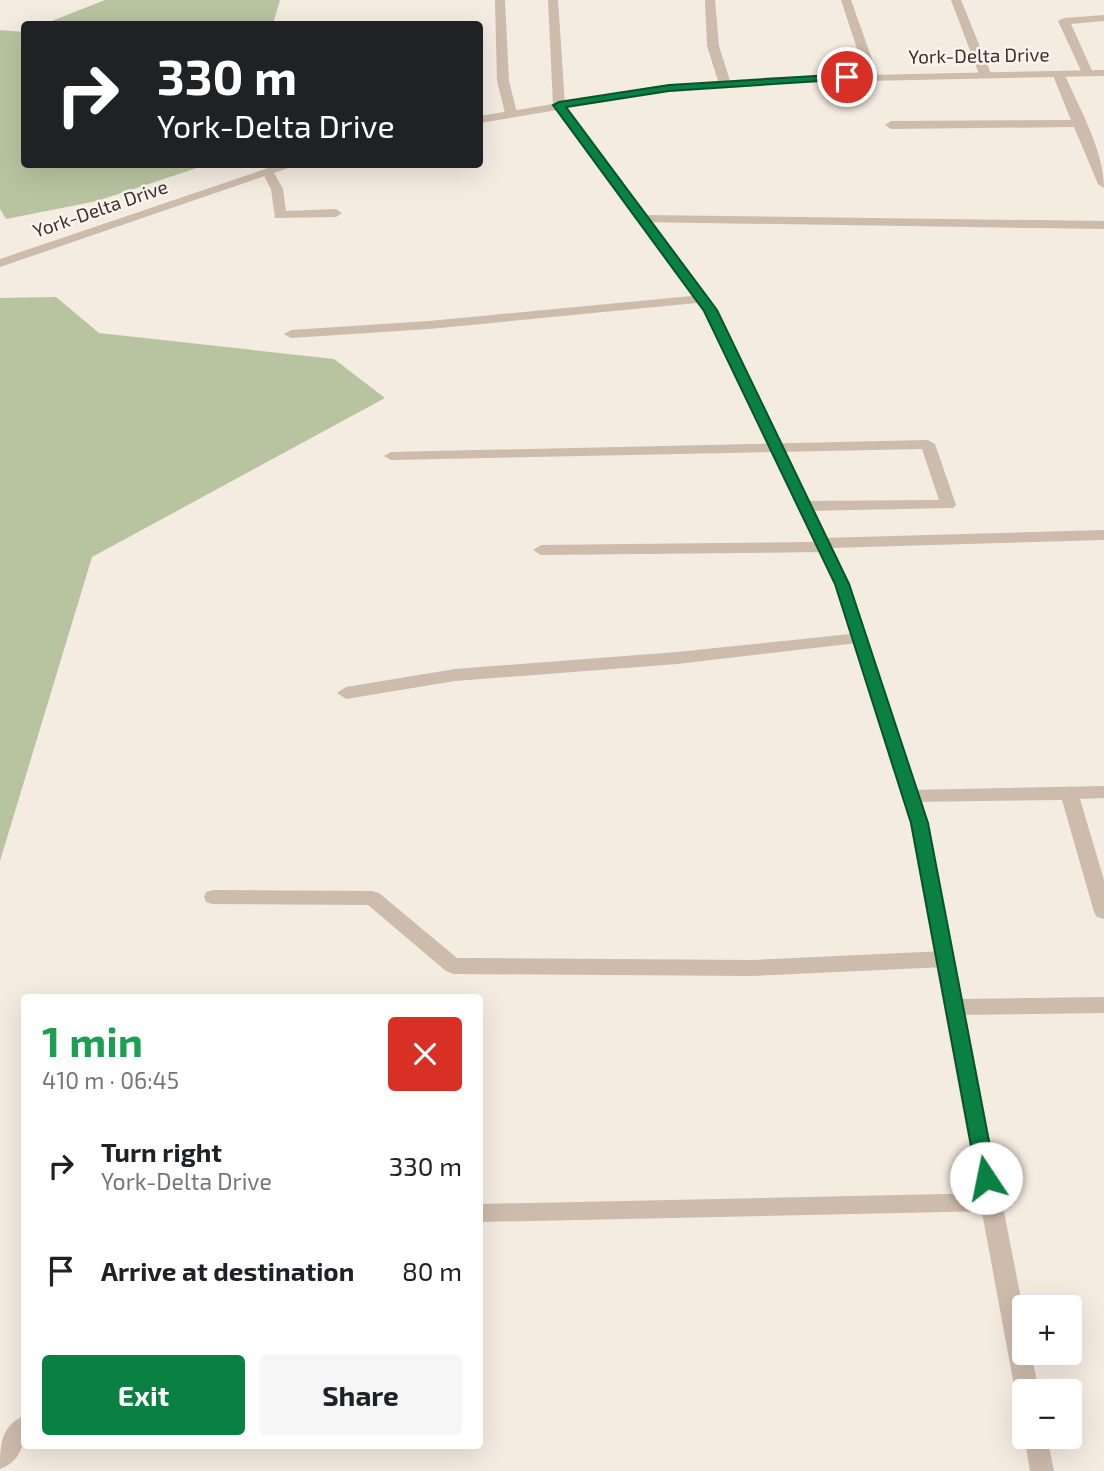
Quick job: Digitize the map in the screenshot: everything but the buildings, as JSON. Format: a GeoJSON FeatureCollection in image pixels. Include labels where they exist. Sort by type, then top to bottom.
{"type":"FeatureCollection","features":[{"type":"Feature","properties":{"kind":"street"},"geometry":{"type":"LineString","coordinates":[[500,0],[503,81],[511,113]]}},
{"type":"Feature","properties":{"kind":"street"},"geometry":{"type":"LineString","coordinates":[[553,0],[559,105],[710,310],[842,584],[919,823],[1025,1379]]}},
{"type":"Feature","properties":{"kind":"street"},"geometry":{"type":"LineString","coordinates":[[710,0],[713,46],[725,84]]}},
{"type":"Feature","properties":{"kind":"street"},"geometry":{"type":"LineString","coordinates":[[846,0],[872,76]]}},
{"type":"Feature","properties":{"kind":"street"},"geometry":{"type":"LineString","coordinates":[[956,0],[985,74]]}},
{"type":"Feature","properties":{"kind":"street"},"geometry":{"type":"LineString","coordinates":[[1087,73],[1064,21],[1104,18]]}},
{"type":"Feature","properties":{"kind":"street","name":"York-Delta Drive"},"geometry":{"type":"LineString","coordinates":[[483,118],[669,88],[872,76],[1104,72]]}},
{"type":"Feature","properties":{"kind":"street"},"geometry":{"type":"LineString","coordinates":[[1058,73],[1081,123],[1104,184]]}},
{"type":"Feature","properties":{"kind":"street"},"geometry":{"type":"LineString","coordinates":[[891,125],[1081,123]]}},
{"type":"Feature","properties":{"kind":"street","name":"York-Delta Drive"},"geometry":{"type":"LineString","coordinates":[[0,263],[281,168]]}},
{"type":"Feature","properties":{"kind":"street"},"geometry":{"type":"LineString","coordinates":[[268,172],[277,189],[280,215],[336,213]]}},
{"type":"Feature","properties":{"kind":"street"},"geometry":{"type":"LineString","coordinates":[[643,219],[1104,225]]}},
{"type":"Feature","properties":{"kind":"street"},"geometry":{"type":"LineString","coordinates":[[291,334],[429,325],[702,299]]}},
{"type":"Feature","properties":{"kind":"street"},"geometry":{"type":"LineString","coordinates":[[391,456],[928,444],[948,505],[804,506]]}},
{"type":"Feature","properties":{"kind":"street"},"geometry":{"type":"LineString","coordinates":[[541,550],[823,545],[1104,535]]}},
{"type":"Feature","properties":{"kind":"street"},"geometry":{"type":"LineString","coordinates":[[346,693],[455,676],[691,656],[860,638]]}},
{"type":"Feature","properties":{"kind":"street"},"geometry":{"type":"LineString","coordinates":[[911,796],[1104,792]]}},
{"type":"Feature","properties":{"kind":"street"},"geometry":{"type":"LineString","coordinates":[[1069,793],[1104,912]]}},
{"type":"Feature","properties":{"kind":"street"},"geometry":{"type":"LineString","coordinates":[[213,897],[372,898],[453,966],[752,968],[945,959]]}},
{"type":"Feature","properties":{"kind":"street"},"geometry":{"type":"LineString","coordinates":[[954,1007],[1104,1005]]}},
{"type":"Feature","properties":{"kind":"street"},"geometry":{"type":"LineString","coordinates":[[483,1213],[991,1202]]}},
{"type":"Feature","properties":{"kind":"street"},"geometry":{"type":"LineString","coordinates":[[0,1458],[21,1431]]}},
{"type":"Feature","properties":{"kind":"street"},"geometry":{"type":"LineString","coordinates":[[1037,1449],[1042,1471]]}},
{"type":"Feature","properties":{"kind":"green space"},"geometry":{"type":"Polygon","coordinates":[[[105,0],[280,0],[274,21],[52,21],[105,0]]]}},
{"type":"Feature","properties":{"kind":"green space"},"geometry":{"type":"Polygon","coordinates":[[[0,30],[21,32],[21,168],[197,168],[97,201],[6,219],[0,209],[0,30]]]}},
{"type":"Feature","properties":{"kind":"green space"},"geometry":{"type":"Polygon","coordinates":[[[56,297],[99,333],[334,359],[385,398],[92,557],[0,861],[0,298],[56,297]]]}},
{"type":"Feature","properties":{"kind":"route"},"geometry":{"type":"LineString","coordinates":[[847,77],[669,88],[559,105],[710,310],[842,584],[919,823],[986,1178]]}}]}
